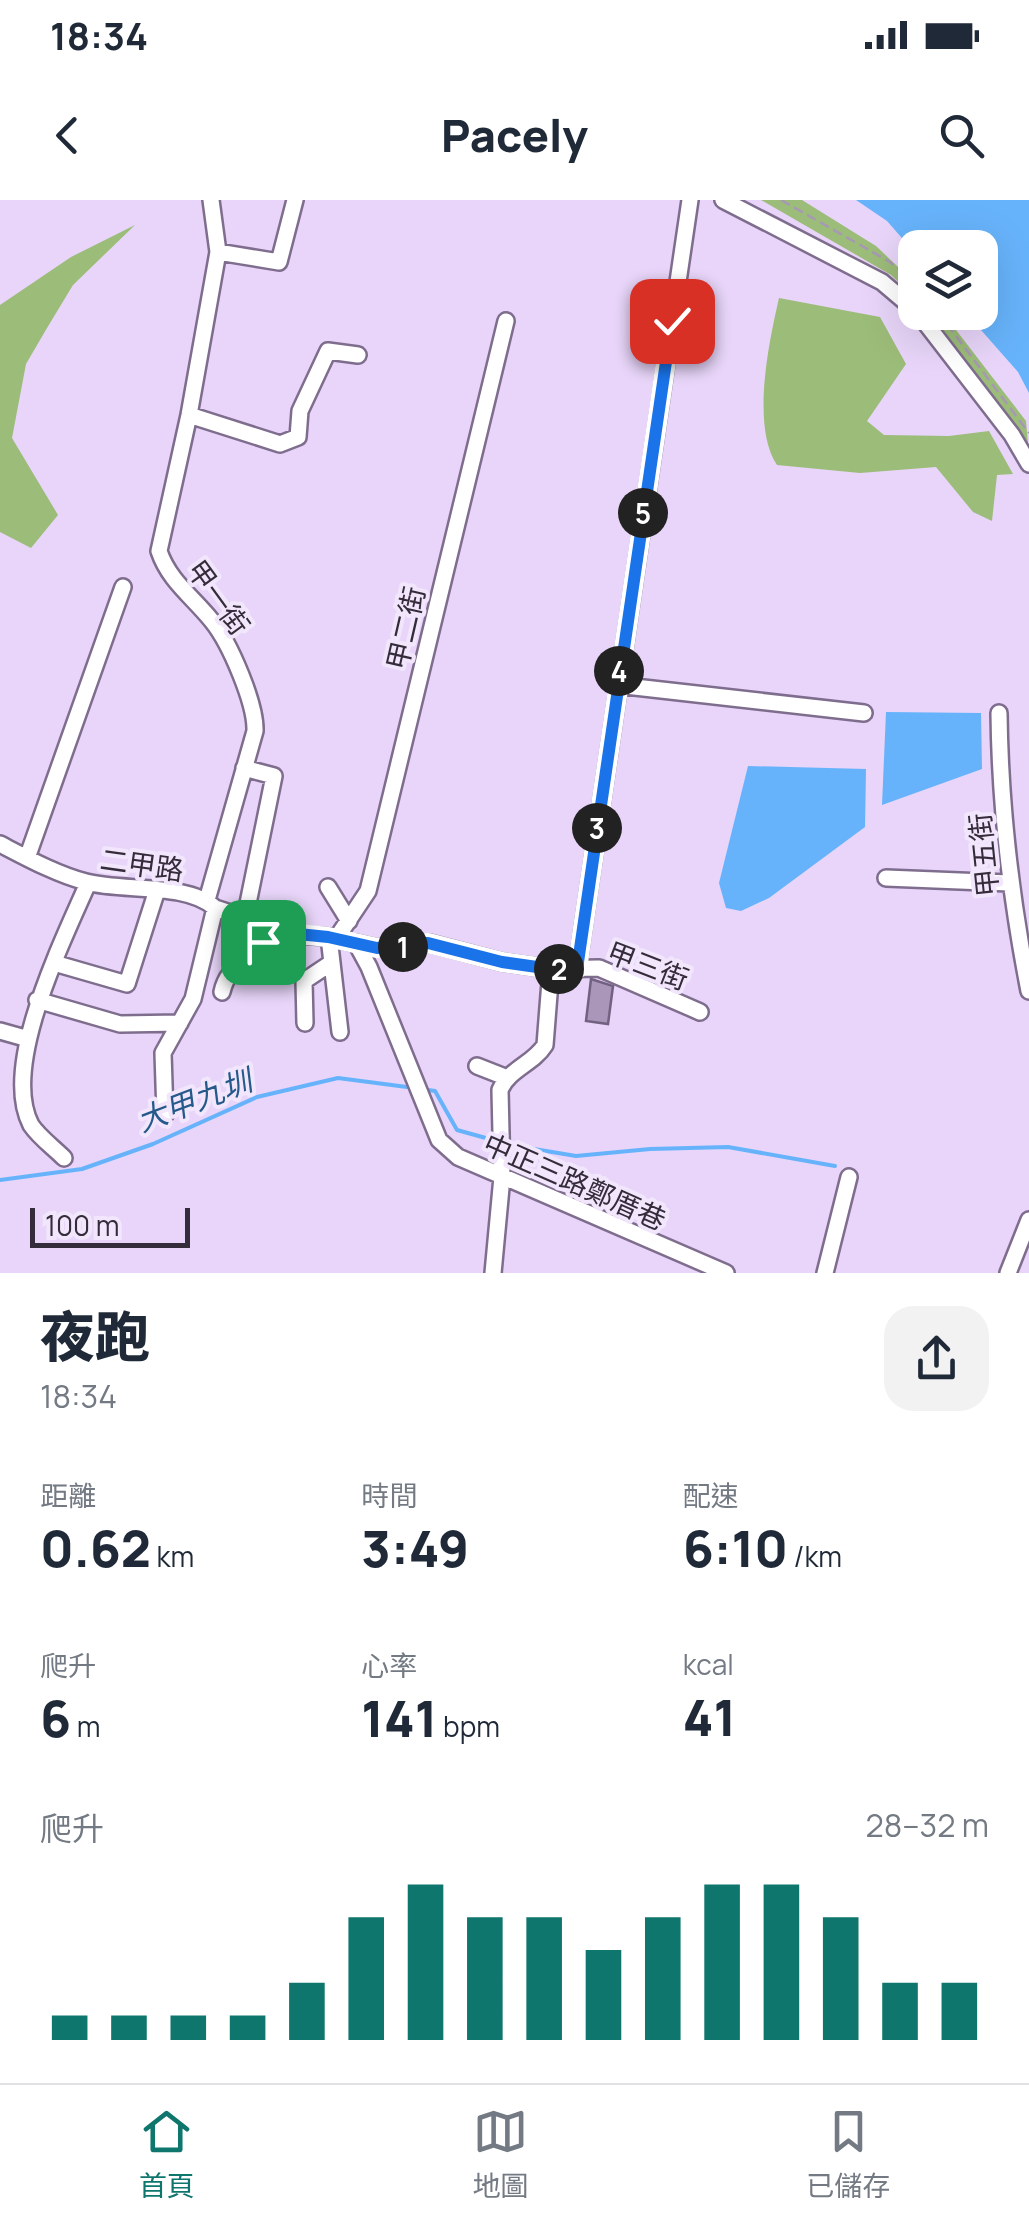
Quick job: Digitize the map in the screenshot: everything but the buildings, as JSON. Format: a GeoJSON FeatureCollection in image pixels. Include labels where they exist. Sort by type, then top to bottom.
{"type":"FeatureCollection","features":[{"type":"Feature","properties":{"kind":"street","name":"甲一街"},"geometry":{"type":"LineString","coordinates":[[164,1115],[163,1053],[193,998],[211,904],[255,731],[256,711],[224,636],[176,582],[159,551],[218,252],[211,200]]}},
{"type":"Feature","properties":{"kind":"street"},"geometry":{"type":"LineString","coordinates":[[218,252],[278,262],[295,200]]}},
{"type":"Feature","properties":{"kind":"street","name":"甲三街"},"geometry":{"type":"LineString","coordinates":[[577,969],[690,200]]}},
{"type":"Feature","properties":{"kind":"street"},"geometry":{"type":"LineString","coordinates":[[723,200],[882,282],[898,296]]}},
{"type":"Feature","properties":{"kind":"street","name":"甲二街"},"geometry":{"type":"LineString","coordinates":[[332,938],[349,921],[368,891],[506,321]]}},
{"type":"Feature","properties":{"kind":"street"},"geometry":{"type":"LineString","coordinates":[[931,330],[1012,435],[1029,464]]}},
{"type":"Feature","properties":{"kind":"street"},"geometry":{"type":"LineString","coordinates":[[189,414],[280,444],[298,437],[300,411],[328,351],[358,355]]}},
{"type":"Feature","properties":{"kind":"street"},"geometry":{"type":"LineString","coordinates":[[27,858],[123,586]]}},
{"type":"Feature","properties":{"kind":"street"},"geometry":{"type":"LineString","coordinates":[[617,685],[864,714]]}},
{"type":"Feature","properties":{"kind":"street","name":"甲五街"},"geometry":{"type":"LineString","coordinates":[[999,713],[1009,883],[1029,991]]}},
{"type":"Feature","properties":{"kind":"street"},"geometry":{"type":"LineString","coordinates":[[244,768],[274,776],[245,918]]}},
{"type":"Feature","properties":{"kind":"street","name":"二甲路"},"geometry":{"type":"LineString","coordinates":[[0,844],[88,883],[157,890],[298,934],[332,938]]}},
{"type":"Feature","properties":{"kind":"street"},"geometry":{"type":"LineString","coordinates":[[886,878],[1009,883]]}},
{"type":"Feature","properties":{"kind":"street"},"geometry":{"type":"LineString","coordinates":[[64,1158],[31,1125],[20,1094],[25,1038],[37,1000],[88,883]]}},
{"type":"Feature","properties":{"kind":"street"},"geometry":{"type":"LineString","coordinates":[[328,887],[349,921]]}},
{"type":"Feature","properties":{"kind":"street"},"geometry":{"type":"LineString","coordinates":[[54,964],[127,984],[157,890]]}},
{"type":"Feature","properties":{"kind":"street"},"geometry":{"type":"LineString","coordinates":[[222,992],[225,978],[263,942],[266,924]]}},
{"type":"Feature","properties":{"kind":"street"},"geometry":{"type":"LineString","coordinates":[[332,938],[331,963],[340,1032]]}},
{"type":"Feature","properties":{"kind":"street","name":"甲三街"},"geometry":{"type":"LineString","coordinates":[[332,938],[377,948],[428,943],[502,962],[551,969],[599,968],[700,1012]]}},
{"type":"Feature","properties":{"kind":"street","name":"中正三路鄭厝巷"},"geometry":{"type":"LineString","coordinates":[[356,943],[439,1140],[458,1157],[726,1273]]}},
{"type":"Feature","properties":{"kind":"street"},"geometry":{"type":"LineString","coordinates":[[306,1023],[304,982],[331,963]]}},
{"type":"Feature","properties":{"kind":"street"},"geometry":{"type":"LineString","coordinates":[[493,1273],[502,1177],[500,1090],[505,1078],[545,1046],[551,969]]}},
{"type":"Feature","properties":{"kind":"street"},"geometry":{"type":"LineString","coordinates":[[37,1000],[120,1024],[180,1023]]}},
{"type":"Feature","properties":{"kind":"street"},"geometry":{"type":"LineString","coordinates":[[0,1031],[25,1038]]}},
{"type":"Feature","properties":{"kind":"street"},"geometry":{"type":"LineString","coordinates":[[478,1066],[505,1078]]}},
{"type":"Feature","properties":{"kind":"street"},"geometry":{"type":"LineString","coordinates":[[825,1273],[849,1177]]}},
{"type":"Feature","properties":{"kind":"street"},"geometry":{"type":"LineString","coordinates":[[1008,1273],[1029,1220]]}},
{"type":"Feature","properties":{"kind":"path"},"geometry":{"type":"LineString","coordinates":[[782,200],[898,268]]}},
{"type":"Feature","properties":{"kind":"path"},"geometry":{"type":"LineString","coordinates":[[951,330],[1029,434]]}},
{"type":"Feature","properties":{"kind":"green space"},"geometry":{"type":"Polygon","coordinates":[[[761,200],[802,200],[876,246],[898,267],[898,282],[761,200]]]}},
{"type":"Feature","properties":{"kind":"green space"},"geometry":{"type":"Polygon","coordinates":[[[135,225],[73,285],[26,364],[12,438],[58,515],[31,548],[0,532],[0,305],[71,257],[135,225]]]}},
{"type":"Feature","properties":{"kind":"green space"},"geometry":{"type":"Polygon","coordinates":[[[779,298],[880,317],[906,364],[867,421],[884,435],[949,436],[989,431],[1013,474],[997,475],[992,521],[973,512],[936,467],[860,473],[777,465],[765,429],[764,383],[779,298]]]}},
{"type":"Feature","properties":{"kind":"green space"},"geometry":{"type":"Polygon","coordinates":[[[938,330],[956,330],[1026,421],[1029,454],[938,330]]]}},
{"type":"Feature","properties":{"kind":"water"},"geometry":{"type":"Polygon","coordinates":[[[856,200],[1029,200],[1029,393],[1018,372],[981,330],[998,330],[998,230],[898,230],[898,234],[856,200]]]}},
{"type":"Feature","properties":{"kind":"water"},"geometry":{"type":"Polygon","coordinates":[[[886,712],[981,713],[982,769],[882,805],[886,712]]]}},
{"type":"Feature","properties":{"kind":"water"},"geometry":{"type":"Polygon","coordinates":[[[748,766],[866,769],[865,827],[769,898],[741,911],[726,908],[719,883],[748,766]]]}},
{"type":"Feature","properties":{"kind":"waterway","name":"大甲九圳"},"geometry":{"type":"LineString","coordinates":[[0,1180],[82,1169],[153,1144],[257,1097],[338,1078],[407,1087]]}},
{"type":"Feature","properties":{"kind":"waterway","name":"大甲九圳"},"geometry":{"type":"LineString","coordinates":[[428,1090],[435,1091],[457,1130],[493,1140]]}},
{"type":"Feature","properties":{"kind":"waterway","name":"大甲九圳"},"geometry":{"type":"LineString","coordinates":[[510,1145],[576,1156],[728,1147],[835,1166]]}},
{"type":"Feature","properties":{"kind":"route"},"geometry":{"type":"LineString","coordinates":[[263,942],[266,924],[298,934],[377,948],[428,943],[502,962],[577,969],[672,321]]}}]}
